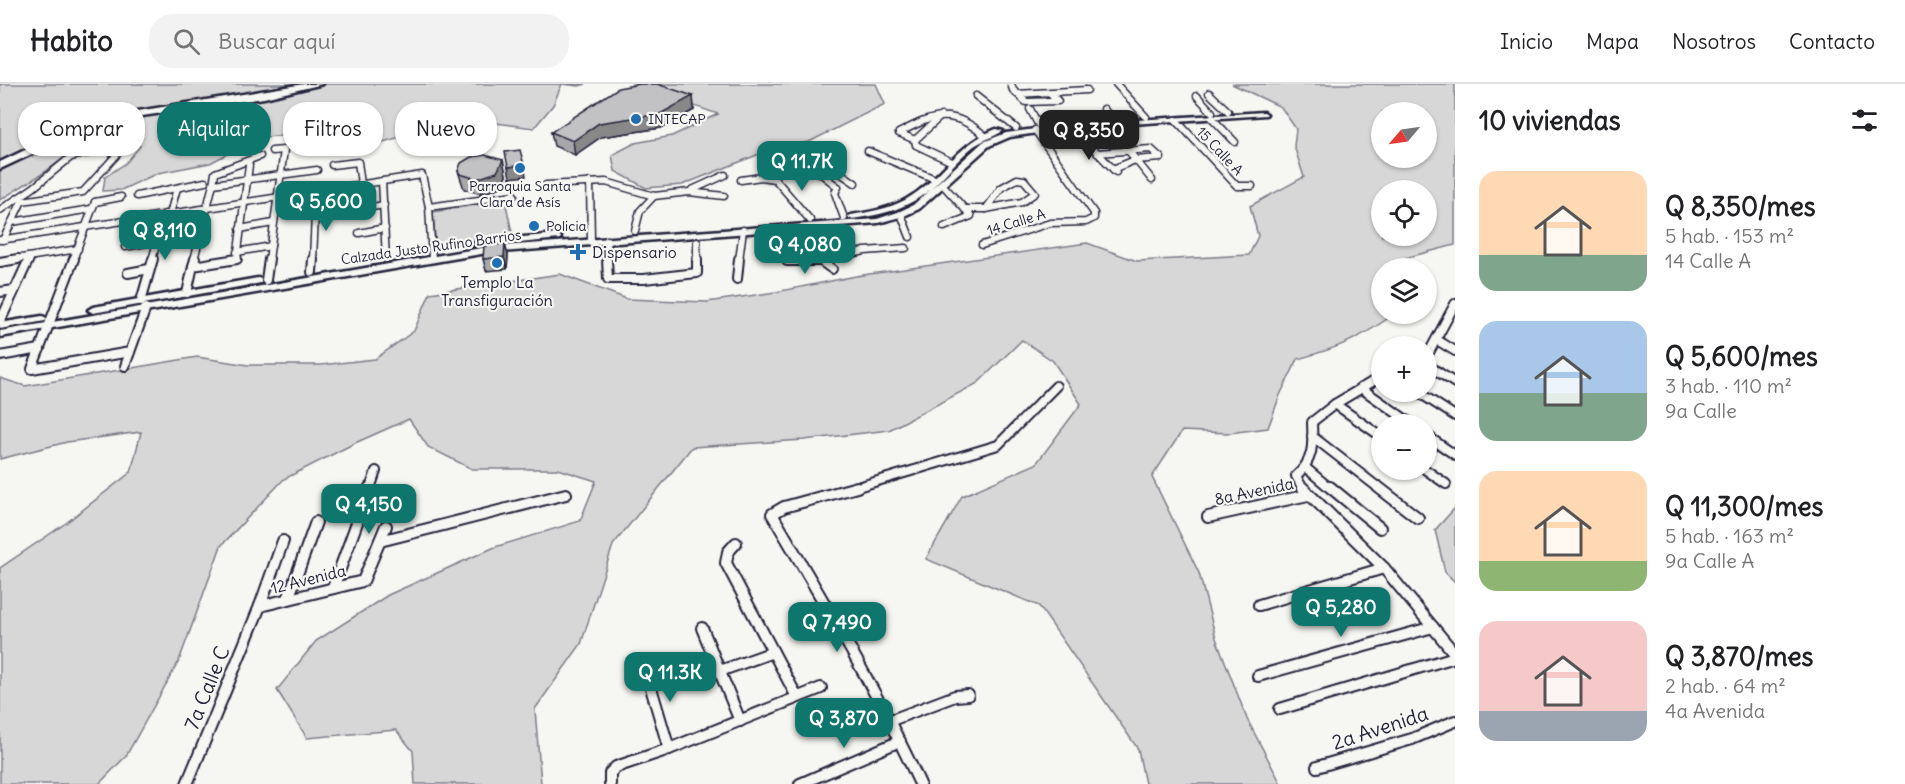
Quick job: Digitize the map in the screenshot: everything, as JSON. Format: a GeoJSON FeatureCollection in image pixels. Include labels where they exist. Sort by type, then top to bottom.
{"type":"FeatureCollection","features":[{"type":"Feature","properties":{"kind":"highway"},"geometry":{"type":"LineString","coordinates":[[0,165],[53,136],[104,117],[304,84]]}},
{"type":"Feature","properties":{"kind":"highway"},"geometry":{"type":"LineString","coordinates":[[0,165],[75,130],[105,120],[140,112],[264,95],[318,84]]}},
{"type":"Feature","properties":{"kind":"street"},"geometry":{"type":"LineString","coordinates":[[1011,84],[1026,102],[1058,101],[1050,93]]}},
{"type":"Feature","properties":{"kind":"street"},"geometry":{"type":"LineString","coordinates":[[1065,96],[1090,94],[1081,84]]}},
{"type":"Feature","properties":{"kind":"street"},"geometry":{"type":"LineString","coordinates":[[1116,84],[1146,117]]}},
{"type":"Feature","properties":{"kind":"street"},"geometry":{"type":"LineString","coordinates":[[1017,94],[1087,90]]}},
{"type":"Feature","properties":{"kind":"street"},"geometry":{"type":"LineString","coordinates":[[1209,93],[1228,111]]}},
{"type":"Feature","properties":{"kind":"street"},"geometry":{"type":"LineString","coordinates":[[976,96],[1016,128]]}},
{"type":"Feature","properties":{"kind":"street"},"geometry":{"type":"LineString","coordinates":[[1197,96],[1235,142]]}},
{"type":"Feature","properties":{"kind":"street"},"geometry":{"type":"LineString","coordinates":[[1030,109],[1037,127]]}},
{"type":"Feature","properties":{"kind":"street"},"geometry":{"type":"LineString","coordinates":[[1104,109],[1109,122],[1128,151],[1152,180]]}},
{"type":"Feature","properties":{"kind":"street","name":"Calzada Justo Rufino Barrios"},"geometry":{"type":"LineString","coordinates":[[1109,122],[1146,117],[1264,114],[1255,109],[1212,115]]}},
{"type":"Feature","properties":{"kind":"street"},"geometry":{"type":"LineString","coordinates":[[952,162],[916,145],[915,140],[899,133],[926,118],[941,116],[959,118],[976,127],[985,136]]}},
{"type":"Feature","properties":{"kind":"street"},"geometry":{"type":"LineString","coordinates":[[915,140],[941,116]]}},
{"type":"Feature","properties":{"kind":"street","name":"Calzada Justo Rufino Barrios"},"geometry":{"type":"LineString","coordinates":[[591,238],[607,240],[783,228],[831,222],[878,221],[916,207],[986,144],[997,138],[1037,127],[1176,120],[1196,116]]}},
{"type":"Feature","properties":{"kind":"street","name":"15 Calle A"},"geometry":{"type":"LineString","coordinates":[[1176,120],[1237,186],[1252,186]]}},
{"type":"Feature","properties":{"kind":"street","name":"Calzada Justo Rufino Barrios"},"geometry":{"type":"LineString","coordinates":[[143,304],[187,292],[386,260],[591,238],[635,231],[810,220],[831,222],[896,207],[910,200],[964,151],[985,136],[1016,128],[1072,126],[1089,123]]}},
{"type":"Feature","properties":{"kind":"street"},"geometry":{"type":"LineString","coordinates":[[1072,126],[1119,174]]}},
{"type":"Feature","properties":{"kind":"street","name":"14 Calle A"},"geometry":{"type":"LineString","coordinates":[[982,245],[1050,223],[1086,222],[1094,218],[1094,213],[1037,127]]}},
{"type":"Feature","properties":{"kind":"street"},"geometry":{"type":"LineString","coordinates":[[0,210],[33,188],[63,162],[81,154],[122,148],[83,192],[22,201],[2,240]]}},
{"type":"Feature","properties":{"kind":"street"},"geometry":{"type":"LineString","coordinates":[[266,280],[284,150],[272,151]]}},
{"type":"Feature","properties":{"kind":"street"},"geometry":{"type":"LineString","coordinates":[[1097,153],[1154,150],[1161,158],[1135,160],[1124,168],[1113,169]]}},
{"type":"Feature","properties":{"kind":"street"},"geometry":{"type":"LineString","coordinates":[[868,151],[935,179]]}},
{"type":"Feature","properties":{"kind":"street"},"geometry":{"type":"LineString","coordinates":[[964,151],[974,155]]}},
{"type":"Feature","properties":{"kind":"street"},"geometry":{"type":"LineString","coordinates":[[187,292],[215,173],[260,156]]}},
{"type":"Feature","properties":{"kind":"street"},"geometry":{"type":"LineString","coordinates":[[802,159],[838,187]]}},
{"type":"Feature","properties":{"kind":"street"},"geometry":{"type":"LineString","coordinates":[[332,165],[358,162],[361,184]]}},
{"type":"Feature","properties":{"kind":"street"},"geometry":{"type":"LineString","coordinates":[[193,266],[237,258],[249,165]]}},
{"type":"Feature","properties":{"kind":"street"},"geometry":{"type":"LineString","coordinates":[[819,170],[831,169],[840,172],[855,183],[838,187]]}},
{"type":"Feature","properties":{"kind":"street"},"geometry":{"type":"LineString","coordinates":[[213,184],[317,170]]}},
{"type":"Feature","properties":{"kind":"street"},"geometry":{"type":"LineString","coordinates":[[2,240],[422,175],[429,207],[431,255]]}},
{"type":"Feature","properties":{"kind":"street"},"geometry":{"type":"LineString","coordinates":[[689,192],[725,175]]}},
{"type":"Feature","properties":{"kind":"street"},"geometry":{"type":"LineString","coordinates":[[741,180],[761,177],[775,179],[810,220]]}},
{"type":"Feature","properties":{"kind":"street"},"geometry":{"type":"LineString","coordinates":[[965,209],[985,210],[1027,200],[1035,193],[1024,180],[1014,179],[1007,182],[985,210]]}},
{"type":"Feature","properties":{"kind":"street"},"geometry":{"type":"LineString","coordinates":[[382,181],[386,260]]}},
{"type":"Feature","properties":{"kind":"street"},"geometry":{"type":"LineString","coordinates":[[136,196],[205,182]]}},
{"type":"Feature","properties":{"kind":"street"},"geometry":{"type":"LineString","coordinates":[[590,182],[591,238]]}},
{"type":"Feature","properties":{"kind":"street"},"geometry":{"type":"LineString","coordinates":[[546,185],[606,182],[654,196],[689,192],[724,196]]}},
{"type":"Feature","properties":{"kind":"street"},"geometry":{"type":"LineString","coordinates":[[943,185],[971,216],[944,227]]}},
{"type":"Feature","properties":{"kind":"street"},"geometry":{"type":"LineString","coordinates":[[352,186],[354,212],[384,205]]}},
{"type":"Feature","properties":{"kind":"street"},"geometry":{"type":"LineString","coordinates":[[838,187],[835,193],[844,218]]}},
{"type":"Feature","properties":{"kind":"street"},"geometry":{"type":"LineString","coordinates":[[125,366],[143,304],[149,269],[177,188]]}},
{"type":"Feature","properties":{"kind":"street"},"geometry":{"type":"LineString","coordinates":[[312,272],[316,191]]}},
{"type":"Feature","properties":{"kind":"street"},"geometry":{"type":"LineString","coordinates":[[83,192],[95,201],[121,197]]}},
{"type":"Feature","properties":{"kind":"street"},"geometry":{"type":"LineString","coordinates":[[429,207],[514,195]]}},
{"type":"Feature","properties":{"kind":"street"},"geometry":{"type":"LineString","coordinates":[[635,231],[636,218],[642,204],[654,196]]}},
{"type":"Feature","properties":{"kind":"street"},"geometry":{"type":"LineString","coordinates":[[95,201],[32,369],[130,352]]}},
{"type":"Feature","properties":{"kind":"street"},"geometry":{"type":"LineString","coordinates":[[12,222],[91,209]]}},
{"type":"Feature","properties":{"kind":"street"},"geometry":{"type":"LineString","coordinates":[[901,214],[910,237]]}},
{"type":"Feature","properties":{"kind":"street"},"geometry":{"type":"LineString","coordinates":[[240,229],[273,223]]}},
{"type":"Feature","properties":{"kind":"street"},"geometry":{"type":"LineString","coordinates":[[359,233],[385,228]]}},
{"type":"Feature","properties":{"kind":"street"},"geometry":{"type":"LineString","coordinates":[[783,228],[787,261],[821,261],[865,251],[906,248]]}},
{"type":"Feature","properties":{"kind":"street"},"geometry":{"type":"LineString","coordinates":[[737,279],[743,230]]}},
{"type":"Feature","properties":{"kind":"street"},"geometry":{"type":"LineString","coordinates":[[607,240],[609,279],[644,279],[697,273],[697,243]]}},
{"type":"Feature","properties":{"kind":"street"},"geometry":{"type":"LineString","coordinates":[[124,247],[158,241]]}},
{"type":"Feature","properties":{"kind":"street"},"geometry":{"type":"LineString","coordinates":[[237,252],[271,246]]}},
{"type":"Feature","properties":{"kind":"street"},"geometry":{"type":"LineString","coordinates":[[0,262],[78,249]]}},
{"type":"Feature","properties":{"kind":"street","name":"Calzada Justo Rufino Barrios"},"geometry":{"type":"LineString","coordinates":[[0,334],[51,321],[143,304],[431,255]]}},
{"type":"Feature","properties":{"kind":"street"},"geometry":{"type":"LineString","coordinates":[[0,324],[29,258]]}},
{"type":"Feature","properties":{"kind":"street"},"geometry":{"type":"LineString","coordinates":[[821,261],[832,269]]}},
{"type":"Feature","properties":{"kind":"street"},"geometry":{"type":"LineString","coordinates":[[128,273],[149,269]]}},
{"type":"Feature","properties":{"kind":"street"},"geometry":{"type":"LineString","coordinates":[[0,292],[14,290]]}},
{"type":"Feature","properties":{"kind":"street"},"geometry":{"type":"LineString","coordinates":[[1453,310],[1437,340],[1455,351]]}},
{"type":"Feature","properties":{"kind":"street","name":"Calzada Justo Rufino Barrios"},"geometry":{"type":"LineString","coordinates":[[0,324],[51,321]]}},
{"type":"Feature","properties":{"kind":"street"},"geometry":{"type":"LineString","coordinates":[[0,356],[40,349]]}},
{"type":"Feature","properties":{"kind":"street"},"geometry":{"type":"LineString","coordinates":[[1437,371],[1455,383]]}},
{"type":"Feature","properties":{"kind":"street","name":"8a Avenida"},"geometry":{"type":"LineString","coordinates":[[1208,517],[1308,495],[1296,476],[1306,468],[1312,457],[1312,422],[1335,404],[1371,382]]}},
{"type":"Feature","properties":{"kind":"street"},"geometry":{"type":"LineString","coordinates":[[920,784],[900,741],[835,621],[772,514],[784,507],[923,469],[998,445],[1056,386]]}},
{"type":"Feature","properties":{"kind":"street"},"geometry":{"type":"LineString","coordinates":[[1361,388],[1398,414]]}},
{"type":"Feature","properties":{"kind":"street"},"geometry":{"type":"LineString","coordinates":[[1433,402],[1455,417]]}},
{"type":"Feature","properties":{"kind":"street"},"geometry":{"type":"LineString","coordinates":[[1335,404],[1371,429]]}},
{"type":"Feature","properties":{"kind":"street"},"geometry":{"type":"LineString","coordinates":[[1312,436],[1418,518]]}},
{"type":"Feature","properties":{"kind":"street"},"geometry":{"type":"LineString","coordinates":[[1437,443],[1455,455]]}},
{"type":"Feature","properties":{"kind":"street"},"geometry":{"type":"LineString","coordinates":[[1306,468],[1380,528]]}},
{"type":"Feature","properties":{"kind":"street"},"geometry":{"type":"LineString","coordinates":[[333,588],[376,471]]}},
{"type":"Feature","properties":{"kind":"street"},"geometry":{"type":"LineString","coordinates":[[1437,478],[1446,484]]}},
{"type":"Feature","properties":{"kind":"street"},"geometry":{"type":"LineString","coordinates":[[380,541],[566,495]]}},
{"type":"Feature","properties":{"kind":"street"},"geometry":{"type":"LineString","coordinates":[[1280,710],[1455,655],[1384,568],[1308,495]]}},
{"type":"Feature","properties":{"kind":"street"},"geometry":{"type":"LineString","coordinates":[[288,599],[316,522]]}},
{"type":"Feature","properties":{"kind":"street"},"geometry":{"type":"LineString","coordinates":[[380,541],[386,526]]}},
{"type":"Feature","properties":{"kind":"street","name":"7a Calle C"},"geometry":{"type":"LineString","coordinates":[[187,784],[260,606],[283,541]]}},
{"type":"Feature","properties":{"kind":"street","name":"12 Avenida"},"geometry":{"type":"LineString","coordinates":[[260,606],[363,581],[380,541]]}},
{"type":"Feature","properties":{"kind":"street"},"geometry":{"type":"LineString","coordinates":[[736,543],[728,552],[726,563],[797,697]]}},
{"type":"Feature","properties":{"kind":"street"},"geometry":{"type":"LineString","coordinates":[[1259,605],[1384,568]]}},
{"type":"Feature","properties":{"kind":"street"},"geometry":{"type":"LineString","coordinates":[[1258,676],[1433,627]]}},
{"type":"Feature","properties":{"kind":"street"},"geometry":{"type":"LineString","coordinates":[[702,628],[740,722]]}},
{"type":"Feature","properties":{"kind":"street"},"geometry":{"type":"LineString","coordinates":[[720,671],[773,652]]}},
{"type":"Feature","properties":{"kind":"street"},"geometry":{"type":"LineString","coordinates":[[644,664],[669,749]]}},
{"type":"Feature","properties":{"kind":"street"},"geometry":{"type":"LineString","coordinates":[[610,779],[616,767],[740,722],[821,688]]}},
{"type":"Feature","properties":{"kind":"street"},"geometry":{"type":"LineString","coordinates":[[889,721],[955,696],[969,695]]}},
{"type":"Feature","properties":{"kind":"street","name":"2a Avenida"},"geometry":{"type":"LineString","coordinates":[[1317,767],[1412,739],[1455,722]]}},
{"type":"Feature","properties":{"kind":"street"},"geometry":{"type":"LineString","coordinates":[[800,784],[900,741]]}},
{"type":"Feature","properties":{"kind":"shaded area"},"geometry":{"type":"Polygon","coordinates":[[[0,84],[562,84],[553,105],[534,128],[497,123],[497,102],[395,102],[395,138],[383,142],[383,102],[283,102],[283,136],[271,136],[271,102],[157,102],[157,156],[223,156],[210,163],[158,173],[121,190],[103,191],[105,177],[126,163],[132,156],[145,156],[145,102],[18,102],[18,156],[66,156],[0,200],[0,84]]]}},
{"type":"Feature","properties":{"kind":"shaded area"},"geometry":{"type":"Polygon","coordinates":[[[562,84],[586,84],[579,86],[562,84]]]}},
{"type":"Feature","properties":{"kind":"shaded area"},"geometry":{"type":"Polygon","coordinates":[[[631,84],[876,84],[885,104],[809,142],[772,149],[682,185],[646,188],[615,171],[612,155],[635,143],[672,136],[718,114],[631,84]]]}},
{"type":"Feature","properties":{"kind":"shaded area"},"geometry":{"type":"Polygon","coordinates":[[[1232,84],[1455,84],[1455,245],[1405,258],[1371,258],[1371,324],[1379,324],[1346,343],[1298,359],[1280,395],[1268,428],[1229,433],[1182,431],[1152,477],[1199,573],[1216,638],[1247,719],[1281,784],[1145,784],[1138,749],[1039,606],[926,559],[962,496],[1036,464],[1081,404],[1053,361],[1022,340],[978,383],[889,430],[804,440],[692,447],[613,545],[581,644],[535,709],[541,784],[415,784],[413,751],[396,730],[307,738],[277,690],[316,641],[388,595],[495,547],[580,521],[596,481],[558,469],[472,469],[428,447],[409,419],[284,479],[221,546],[179,661],[126,756],[99,784],[0,784],[0,568],[66,523],[131,472],[141,432],[67,442],[0,459],[0,378],[25,386],[197,357],[248,365],[321,365],[375,359],[414,331],[430,293],[560,274],[627,299],[707,302],[776,292],[856,276],[1087,243],[1137,261],[1249,255],[1258,236],[1250,206],[1304,177],[1294,146],[1296,129],[1281,107],[1232,84]]]}},
{"type":"Feature","properties":{"kind":"shaded area"},"geometry":{"type":"Polygon","coordinates":[[[505,200],[513,237],[436,249],[433,212],[505,200]]]}},
{"type":"Feature","properties":{"kind":"shaded area"},"geometry":{"type":"Polygon","coordinates":[[[1455,508],[1455,582],[1445,572],[1435,530],[1455,508]]]}},
{"type":"Feature","properties":{"kind":"building"},"geometry":{"type":"Polygon","coordinates":[[[657,84],[693,96],[660,114],[599,123],[573,141],[551,132],[618,88],[657,84]]]}},
{"type":"Feature","properties":{"kind":"building"},"geometry":{"type":"Polygon","coordinates":[[[520,150],[524,165],[508,167],[505,152],[520,150]]]}},
{"type":"Feature","properties":{"kind":"building"},"geometry":{"type":"Polygon","coordinates":[[[489,156],[503,160],[497,172],[477,179],[460,174],[458,171],[461,163],[471,157],[489,156]]]}},
{"type":"Feature","properties":{"kind":"building"},"geometry":{"type":"Polygon","coordinates":[[[505,244],[504,257],[483,259],[484,246],[505,244]]]}},
{"type":"Feature","properties":{"kind":"place","name":"INTECAP"},"geometry":{"type":"Point","coordinates":[636,119]}},
{"type":"Feature","properties":{"kind":"place","name":"Parroquia Santa Clara de Asís"},"geometry":{"type":"Point","coordinates":[520,168]}},
{"type":"Feature","properties":{"kind":"place","name":"Policia"},"geometry":{"type":"Point","coordinates":[534,226]}},
{"type":"Feature","properties":{"kind":"place","name":"Dispensario"},"geometry":{"type":"Point","coordinates":[578,252]}},
{"type":"Feature","properties":{"kind":"place","name":"Templo La Transfiguración"},"geometry":{"type":"Point","coordinates":[497,263]}}]}
